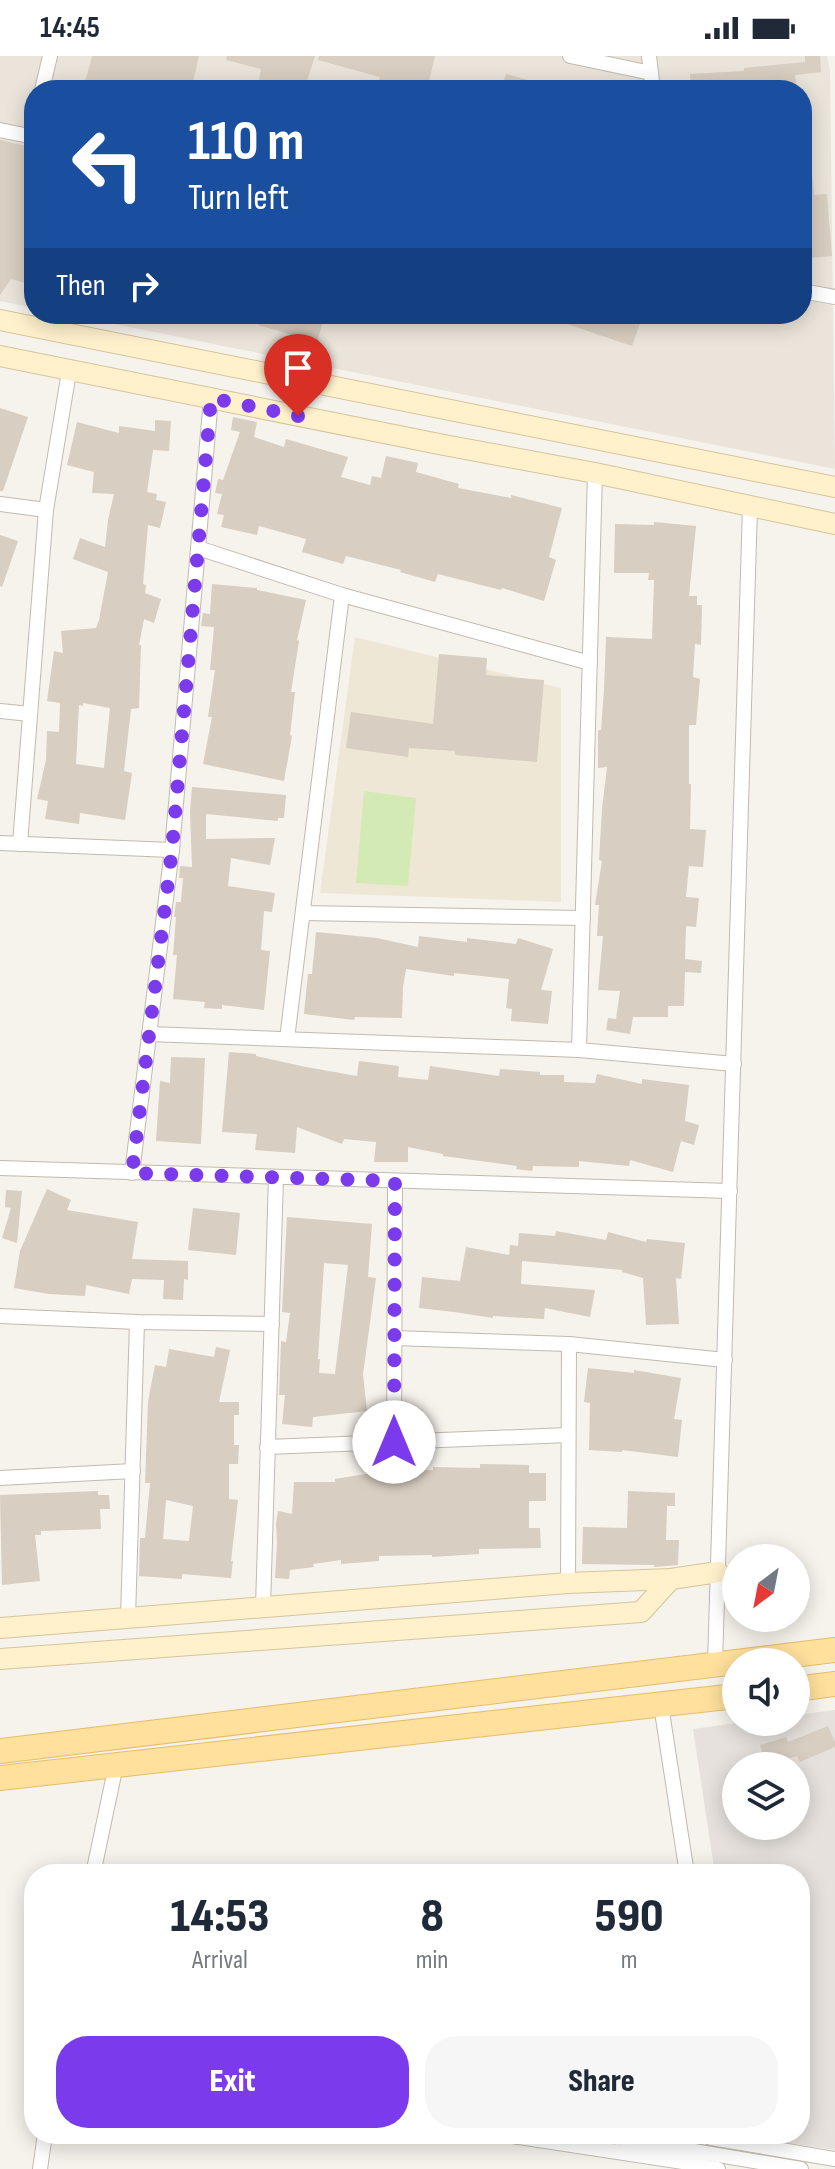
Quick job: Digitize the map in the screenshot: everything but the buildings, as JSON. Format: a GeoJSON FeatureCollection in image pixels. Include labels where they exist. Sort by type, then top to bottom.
{"type":"FeatureCollection","features":[{"type":"Feature","properties":{"kind":"main road"},"geometry":{"type":"LineString","coordinates":[[0,1751],[835,1650]]}},
{"type":"Feature","properties":{"kind":"main road"},"geometry":{"type":"LineString","coordinates":[[810,1687],[835,1684]]}},
{"type":"Feature","properties":{"kind":"main road"},"geometry":{"type":"LineString","coordinates":[[0,1778],[722,1698]]}},
{"type":"Feature","properties":{"kind":"street"},"geometry":{"type":"LineString","coordinates":[[44,80],[50,56]]}},
{"type":"Feature","properties":{"kind":"street"},"geometry":{"type":"LineString","coordinates":[[570,56],[651,73]]}},
{"type":"Feature","properties":{"kind":"street"},"geometry":{"type":"LineString","coordinates":[[649,56],[652,80]]}},
{"type":"Feature","properties":{"kind":"street"},"geometry":{"type":"LineString","coordinates":[[0,130],[24,133]]}},
{"type":"Feature","properties":{"kind":"street"},"geometry":{"type":"LineString","coordinates":[[812,293],[835,297]]}},
{"type":"Feature","properties":{"kind":"street"},"geometry":{"type":"LineString","coordinates":[[0,320],[835,487]]}},
{"type":"Feature","properties":{"kind":"street"},"geometry":{"type":"LineString","coordinates":[[0,356],[595,473],[835,524]]}},
{"type":"Feature","properties":{"kind":"street"},"geometry":{"type":"LineString","coordinates":[[20,844],[46,510],[69,372]]}},
{"type":"Feature","properties":{"kind":"street"},"geometry":{"type":"LineString","coordinates":[[132,1173],[172,850],[211,398]]}},
{"type":"Feature","properties":{"kind":"street"},"geometry":{"type":"LineString","coordinates":[[579,1050],[595,473]]}},
{"type":"Feature","properties":{"kind":"street"},"geometry":{"type":"LineString","coordinates":[[0,504],[46,510]]}},
{"type":"Feature","properties":{"kind":"street"},"geometry":{"type":"LineString","coordinates":[[715,1664],[750,507]]}},
{"type":"Feature","properties":{"kind":"street"},"geometry":{"type":"LineString","coordinates":[[198,548],[342,595],[590,663]]}},
{"type":"Feature","properties":{"kind":"street"},"geometry":{"type":"LineString","coordinates":[[287,1039],[342,595]]}},
{"type":"Feature","properties":{"kind":"street"},"geometry":{"type":"LineString","coordinates":[[0,711],[30,714]]}},
{"type":"Feature","properties":{"kind":"street"},"geometry":{"type":"LineString","coordinates":[[0,843],[172,850]]}},
{"type":"Feature","properties":{"kind":"street"},"geometry":{"type":"LineString","coordinates":[[303,913],[583,918]]}},
{"type":"Feature","properties":{"kind":"street"},"geometry":{"type":"LineString","coordinates":[[149,1034],[579,1050],[734,1064]]}},
{"type":"Feature","properties":{"kind":"street"},"geometry":{"type":"LineString","coordinates":[[0,1168],[730,1191]]}},
{"type":"Feature","properties":{"kind":"street"},"geometry":{"type":"LineString","coordinates":[[263,1607],[276,1177]]}},
{"type":"Feature","properties":{"kind":"street"},"geometry":{"type":"LineString","coordinates":[[394,1442],[395,1181]]}},
{"type":"Feature","properties":{"kind":"street"},"geometry":{"type":"LineString","coordinates":[[0,1316],[272,1324]]}},
{"type":"Feature","properties":{"kind":"street"},"geometry":{"type":"LineString","coordinates":[[128,1618],[137,1322]]}},
{"type":"Feature","properties":{"kind":"street"},"geometry":{"type":"LineString","coordinates":[[394,1338],[569,1344],[725,1360]]}},
{"type":"Feature","properties":{"kind":"street"},"geometry":{"type":"LineString","coordinates":[[568,1583],[569,1344]]}},
{"type":"Feature","properties":{"kind":"street"},"geometry":{"type":"LineString","coordinates":[[267,1447],[568,1435]]}},
{"type":"Feature","properties":{"kind":"street"},"geometry":{"type":"LineString","coordinates":[[0,1478],[133,1471]]}},
{"type":"Feature","properties":{"kind":"street"},"geometry":{"type":"LineString","coordinates":[[0,1628],[568,1583],[671,1579],[718,1572]]}},
{"type":"Feature","properties":{"kind":"street"},"geometry":{"type":"LineString","coordinates":[[0,1659],[641,1612],[671,1579]]}},
{"type":"Feature","properties":{"kind":"street"},"geometry":{"type":"LineString","coordinates":[[661,1705],[685,1864]]}},
{"type":"Feature","properties":{"kind":"street"},"geometry":{"type":"LineString","coordinates":[[95,1864],[116,1765]]}},
{"type":"Feature","properties":{"kind":"street"},"geometry":{"type":"LineString","coordinates":[[40,2169],[44,2144]]}},
{"type":"Feature","properties":{"kind":"street"},"geometry":{"type":"LineString","coordinates":[[554,2144],[663,2164],[684,2156],[801,2169]]}},
{"type":"Feature","properties":{"kind":"street"},"geometry":{"type":"LineString","coordinates":[[635,2144],[684,2156],[718,2169]]}},
{"type":"Feature","properties":{"kind":"street"},"geometry":{"type":"LineString","coordinates":[[684,2156],[686,2144]]}},
{"type":"Feature","properties":{"kind":"street"},"geometry":{"type":"LineString","coordinates":[[746,2144],[835,2159]]}},
{"type":"Feature","properties":{"kind":"shaded area"},"geometry":{"type":"Polygon","coordinates":[[[0,56],[827,56],[830,71],[835,469],[114,324],[812,324],[812,80],[24,80],[24,306],[0,301],[0,56]]]}},
{"type":"Feature","properties":{"kind":"shaded area"},"geometry":{"type":"Polygon","coordinates":[[[355,637],[561,688],[561,902],[320,893],[355,637]]]}},
{"type":"Feature","properties":{"kind":"shaded area"},"geometry":{"type":"Polygon","coordinates":[[[835,1710],[835,2150],[796,2144],[810,2144],[810,1864],[713,1864],[693,1729],[722,1725],[722,1736],[810,1736],[810,1713],[835,1710]]]}},
{"type":"Feature","properties":{"kind":"green space"},"geometry":{"type":"Polygon","coordinates":[[[364,791],[416,798],[408,886],[356,883],[364,791]]]}},
{"type":"Feature","properties":{"kind":"route"},"geometry":{"type":"LineString","coordinates":[[298,416],[211,398],[172,850],[132,1173],[395,1181],[394,1442]]}}]}
